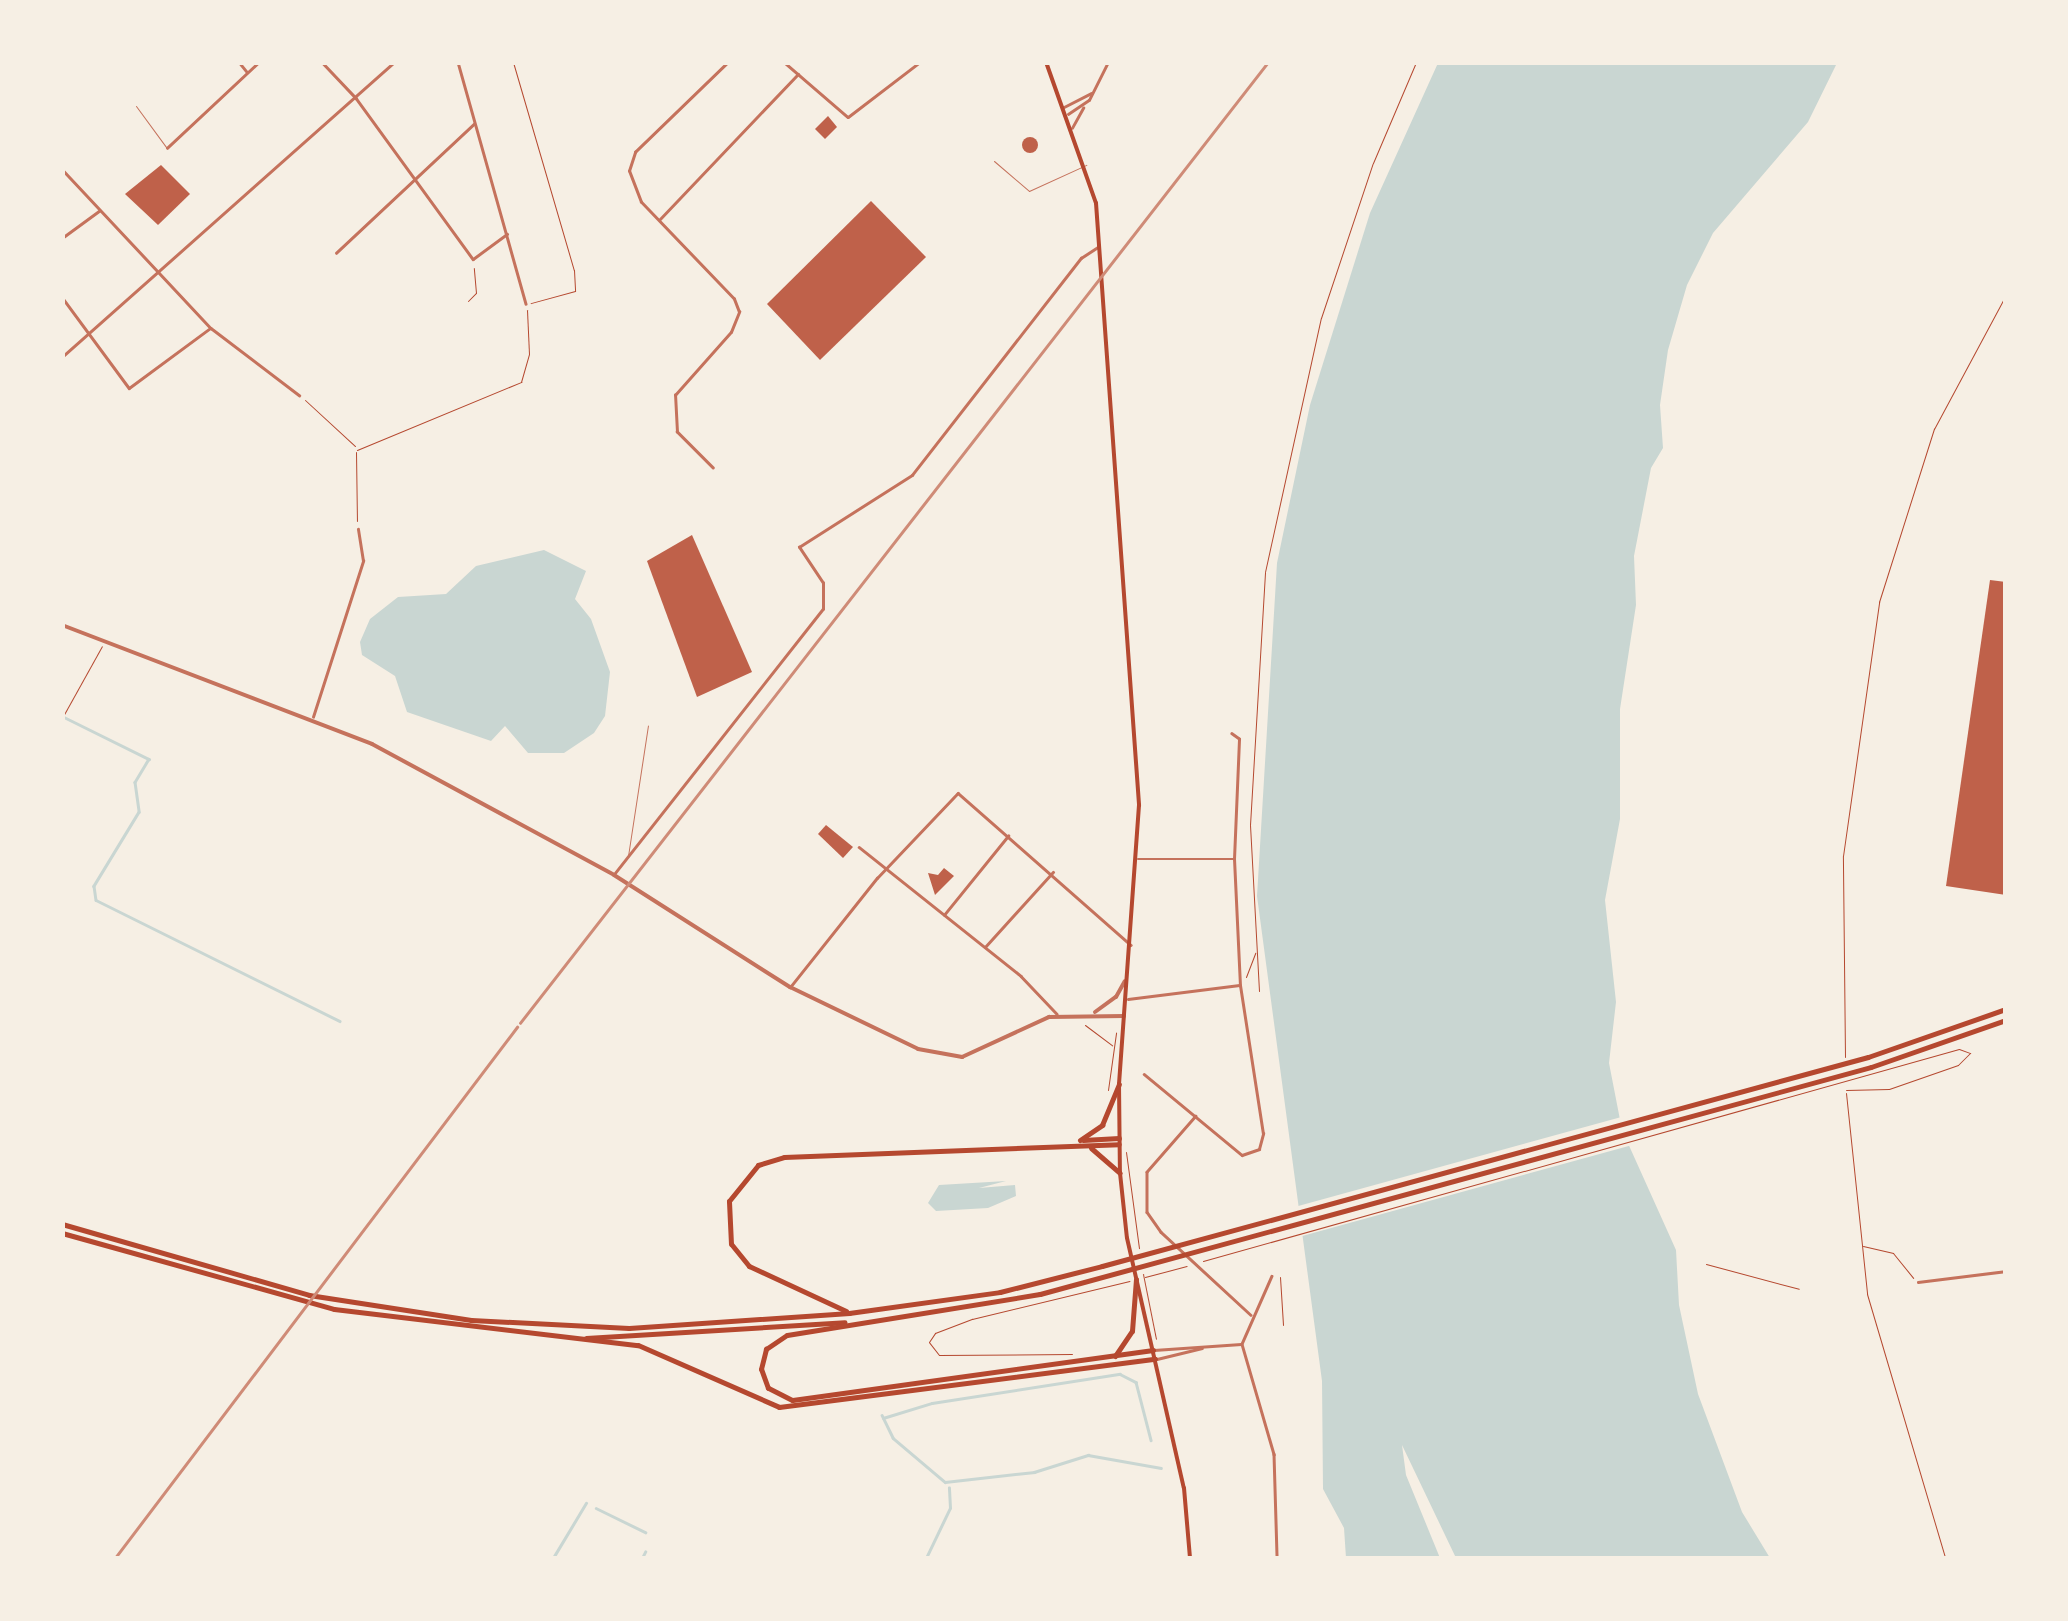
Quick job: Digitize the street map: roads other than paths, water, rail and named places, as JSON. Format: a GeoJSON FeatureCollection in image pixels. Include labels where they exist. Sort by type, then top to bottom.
{"type":"FeatureCollection","features":[{"type":"Feature","properties":{"kind":"highway"},"geometry":{"type":"LineString","coordinates":[[62,1233],[212,1279],[306,1299],[471,1320],[628,1328],[849,1313],[1000,1292],[1102,1266],[1868,1056],[2006,1009]]}},
{"type":"Feature","properties":{"kind":"highway"},"geometry":{"type":"LineString","coordinates":[[1153,1350],[792,1400],[774,1394],[762,1376],[766,1349],[786,1335],[955,1310],[1105,1277],[1871,1067],[2006,1020]]}},
{"type":"Feature","properties":{"kind":"highway"},"geometry":{"type":"LineString","coordinates":[[1082,1143],[1102,1125],[1120,1084]]}},
{"type":"Feature","properties":{"kind":"highway"},"geometry":{"type":"LineString","coordinates":[[849,1313],[750,1266],[732,1244],[729,1202],[758,1165],[784,1157],[1119,1141]]}},
{"type":"Feature","properties":{"kind":"highway"},"geometry":{"type":"LineString","coordinates":[[1082,1143],[1100,1152],[1120,1173]]}},
{"type":"Feature","properties":{"kind":"highway"},"geometry":{"type":"LineString","coordinates":[[62,1224],[334,1309],[638,1345],[678,1358],[764,1403],[797,1408],[1155,1360]]}},
{"type":"Feature","properties":{"kind":"highway"},"geometry":{"type":"LineString","coordinates":[[1112,1358],[1132,1331],[1136,1280]]}},
{"type":"Feature","properties":{"kind":"highway"},"geometry":{"type":"LineString","coordinates":[[568,1338],[696,1335],[955,1310]]}},
{"type":"Feature","properties":{"kind":"main road"},"geometry":{"type":"LineString","coordinates":[[1046,62],[1086,165],[1100,246],[1136,750],[1138,859],[1120,1084],[1120,1173],[1136,1280],[1184,1488],[1190,1558]]}},
{"type":"Feature","properties":{"kind":"street"},"geometry":{"type":"LineString","coordinates":[[238,62],[248,73]]}},
{"type":"Feature","properties":{"kind":"street"},"geometry":{"type":"LineString","coordinates":[[167,148],[259,62]]}},
{"type":"Feature","properties":{"kind":"street"},"geometry":{"type":"LineString","coordinates":[[322,62],[356,98],[473,259],[506,234]]}},
{"type":"Feature","properties":{"kind":"street"},"geometry":{"type":"LineString","coordinates":[[62,356],[394,62]]}},
{"type":"Feature","properties":{"kind":"street"},"geometry":{"type":"LineString","coordinates":[[458,62],[526,304]]}},
{"type":"Feature","properties":{"kind":"street"},"geometry":{"type":"LineString","coordinates":[[713,468],[678,432],[675,395],[731,332],[739,312],[734,299],[640,202],[631,159],[728,62]]}},
{"type":"Feature","properties":{"kind":"street"},"geometry":{"type":"LineString","coordinates":[[784,62],[848,117],[920,62]]}},
{"type":"Feature","properties":{"kind":"street"},"geometry":{"type":"LineString","coordinates":[[1072,129],[1108,62]]}},
{"type":"Feature","properties":{"kind":"street"},"geometry":{"type":"LineString","coordinates":[[659,220],[798,74]]}},
{"type":"Feature","properties":{"kind":"street"},"geometry":{"type":"LineString","coordinates":[[1064,107],[1092,92]]}},
{"type":"Feature","properties":{"kind":"street"},"geometry":{"type":"LineString","coordinates":[[1066,115],[1083,107]]}},
{"type":"Feature","properties":{"kind":"street"},"geometry":{"type":"LineString","coordinates":[[336,253],[475,123]]}},
{"type":"Feature","properties":{"kind":"street"},"geometry":{"type":"LineString","coordinates":[[62,168],[210,328],[298,395]]}},
{"type":"Feature","properties":{"kind":"street"},"geometry":{"type":"LineString","coordinates":[[62,238],[100,210]]}},
{"type":"Feature","properties":{"kind":"street"},"geometry":{"type":"LineString","coordinates":[[614,874],[823,609],[824,584],[799,547],[912,475],[1081,258],[1100,246]]}},
{"type":"Feature","properties":{"kind":"street"},"geometry":{"type":"LineString","coordinates":[[62,297],[86,337],[129,388],[210,328]]}},
{"type":"Feature","properties":{"kind":"street"},"geometry":{"type":"LineString","coordinates":[[313,717],[362,561],[358,529]]}},
{"type":"Feature","properties":{"kind":"street"},"geometry":{"type":"LineString","coordinates":[[62,625],[313,717],[614,874],[790,987],[884,1036],[952,1056],[988,1050],[1064,1015],[1124,1016]]}},
{"type":"Feature","properties":{"kind":"street"},"geometry":{"type":"LineString","coordinates":[[1144,1074],[1247,1156],[1259,1150],[1263,1134],[1240,986],[1243,978],[1234,858],[1239,739],[1232,734]]}},
{"type":"Feature","properties":{"kind":"street"},"geometry":{"type":"LineString","coordinates":[[790,987],[884,871],[958,792],[1054,872],[1131,944]]}},
{"type":"Feature","properties":{"kind":"street"},"geometry":{"type":"LineString","coordinates":[[942,916],[1009,834]]}},
{"type":"Feature","properties":{"kind":"street"},"geometry":{"type":"LineString","coordinates":[[859,847],[1064,1015]]}},
{"type":"Feature","properties":{"kind":"street"},"geometry":{"type":"LineString","coordinates":[[1138,859],[1234,858]]}},
{"type":"Feature","properties":{"kind":"street"},"geometry":{"type":"LineString","coordinates":[[984,948],[1054,872]]}},
{"type":"Feature","properties":{"kind":"street"},"geometry":{"type":"LineString","coordinates":[[1090,1015],[1116,998],[1128,976]]}},
{"type":"Feature","properties":{"kind":"street"},"geometry":{"type":"LineString","coordinates":[[1126,998],[1240,986]]}},
{"type":"Feature","properties":{"kind":"street"},"geometry":{"type":"LineString","coordinates":[[1196,1116],[1147,1172],[1147,1212],[1158,1230],[1252,1316]]}},
{"type":"Feature","properties":{"kind":"street"},"geometry":{"type":"LineString","coordinates":[[1918,1282],[2006,1271]]}},
{"type":"Feature","properties":{"kind":"street"},"geometry":{"type":"LineString","coordinates":[[1272,1276],[1242,1344],[1274,1454],[1277,1558]]}},
{"type":"Feature","properties":{"kind":"street"},"geometry":{"type":"LineString","coordinates":[[1153,1350],[1242,1344]]}},
{"type":"Feature","properties":{"kind":"street"},"geometry":{"type":"LineString","coordinates":[[1155,1360],[1209,1346]]}},
{"type":"Feature","properties":{"kind":"lane"},"geometry":{"type":"LineString","coordinates":[[136,106],[167,148]]}},
{"type":"Feature","properties":{"kind":"lane"},"geometry":{"type":"LineString","coordinates":[[994,161],[1029,191],[1086,165]]}},
{"type":"Feature","properties":{"kind":"lane"},"geometry":{"type":"LineString","coordinates":[[628,856],[648,726]]}},
{"type":"Feature","properties":{"kind":"waterway"},"geometry":{"type":"LineString","coordinates":[[64,717],[149,759],[135,782],[139,812],[94,886],[96,900],[340,1021]]}},
{"type":"Feature","properties":{"kind":"waterway"},"geometry":{"type":"LineString","coordinates":[[883,1418],[932,1403],[1120,1374],[1136,1382],[1151,1440]]}},
{"type":"Feature","properties":{"kind":"waterway"},"geometry":{"type":"LineString","coordinates":[[882,1415],[893,1438],[945,1482],[1034,1472],[1088,1455],[1161,1468]]}},
{"type":"Feature","properties":{"kind":"waterway"},"geometry":{"type":"LineString","coordinates":[[926,1558],[950,1508],[949,1488]]}},
{"type":"Feature","properties":{"kind":"waterway"},"geometry":{"type":"LineString","coordinates":[[553,1558],[586,1503]]}},
{"type":"Feature","properties":{"kind":"waterway"},"geometry":{"type":"LineString","coordinates":[[596,1508],[645,1532]]}},
{"type":"Feature","properties":{"kind":"waterway"},"geometry":{"type":"LineString","coordinates":[[642,1558],[645,1552]]}},
{"type":"Feature","properties":{"kind":"railway"},"geometry":{"type":"LineString","coordinates":[[520,1023],[1268,62]]}},
{"type":"Feature","properties":{"kind":"railway"},"geometry":{"type":"LineString","coordinates":[[115,1558],[517,1027]]}}]}
